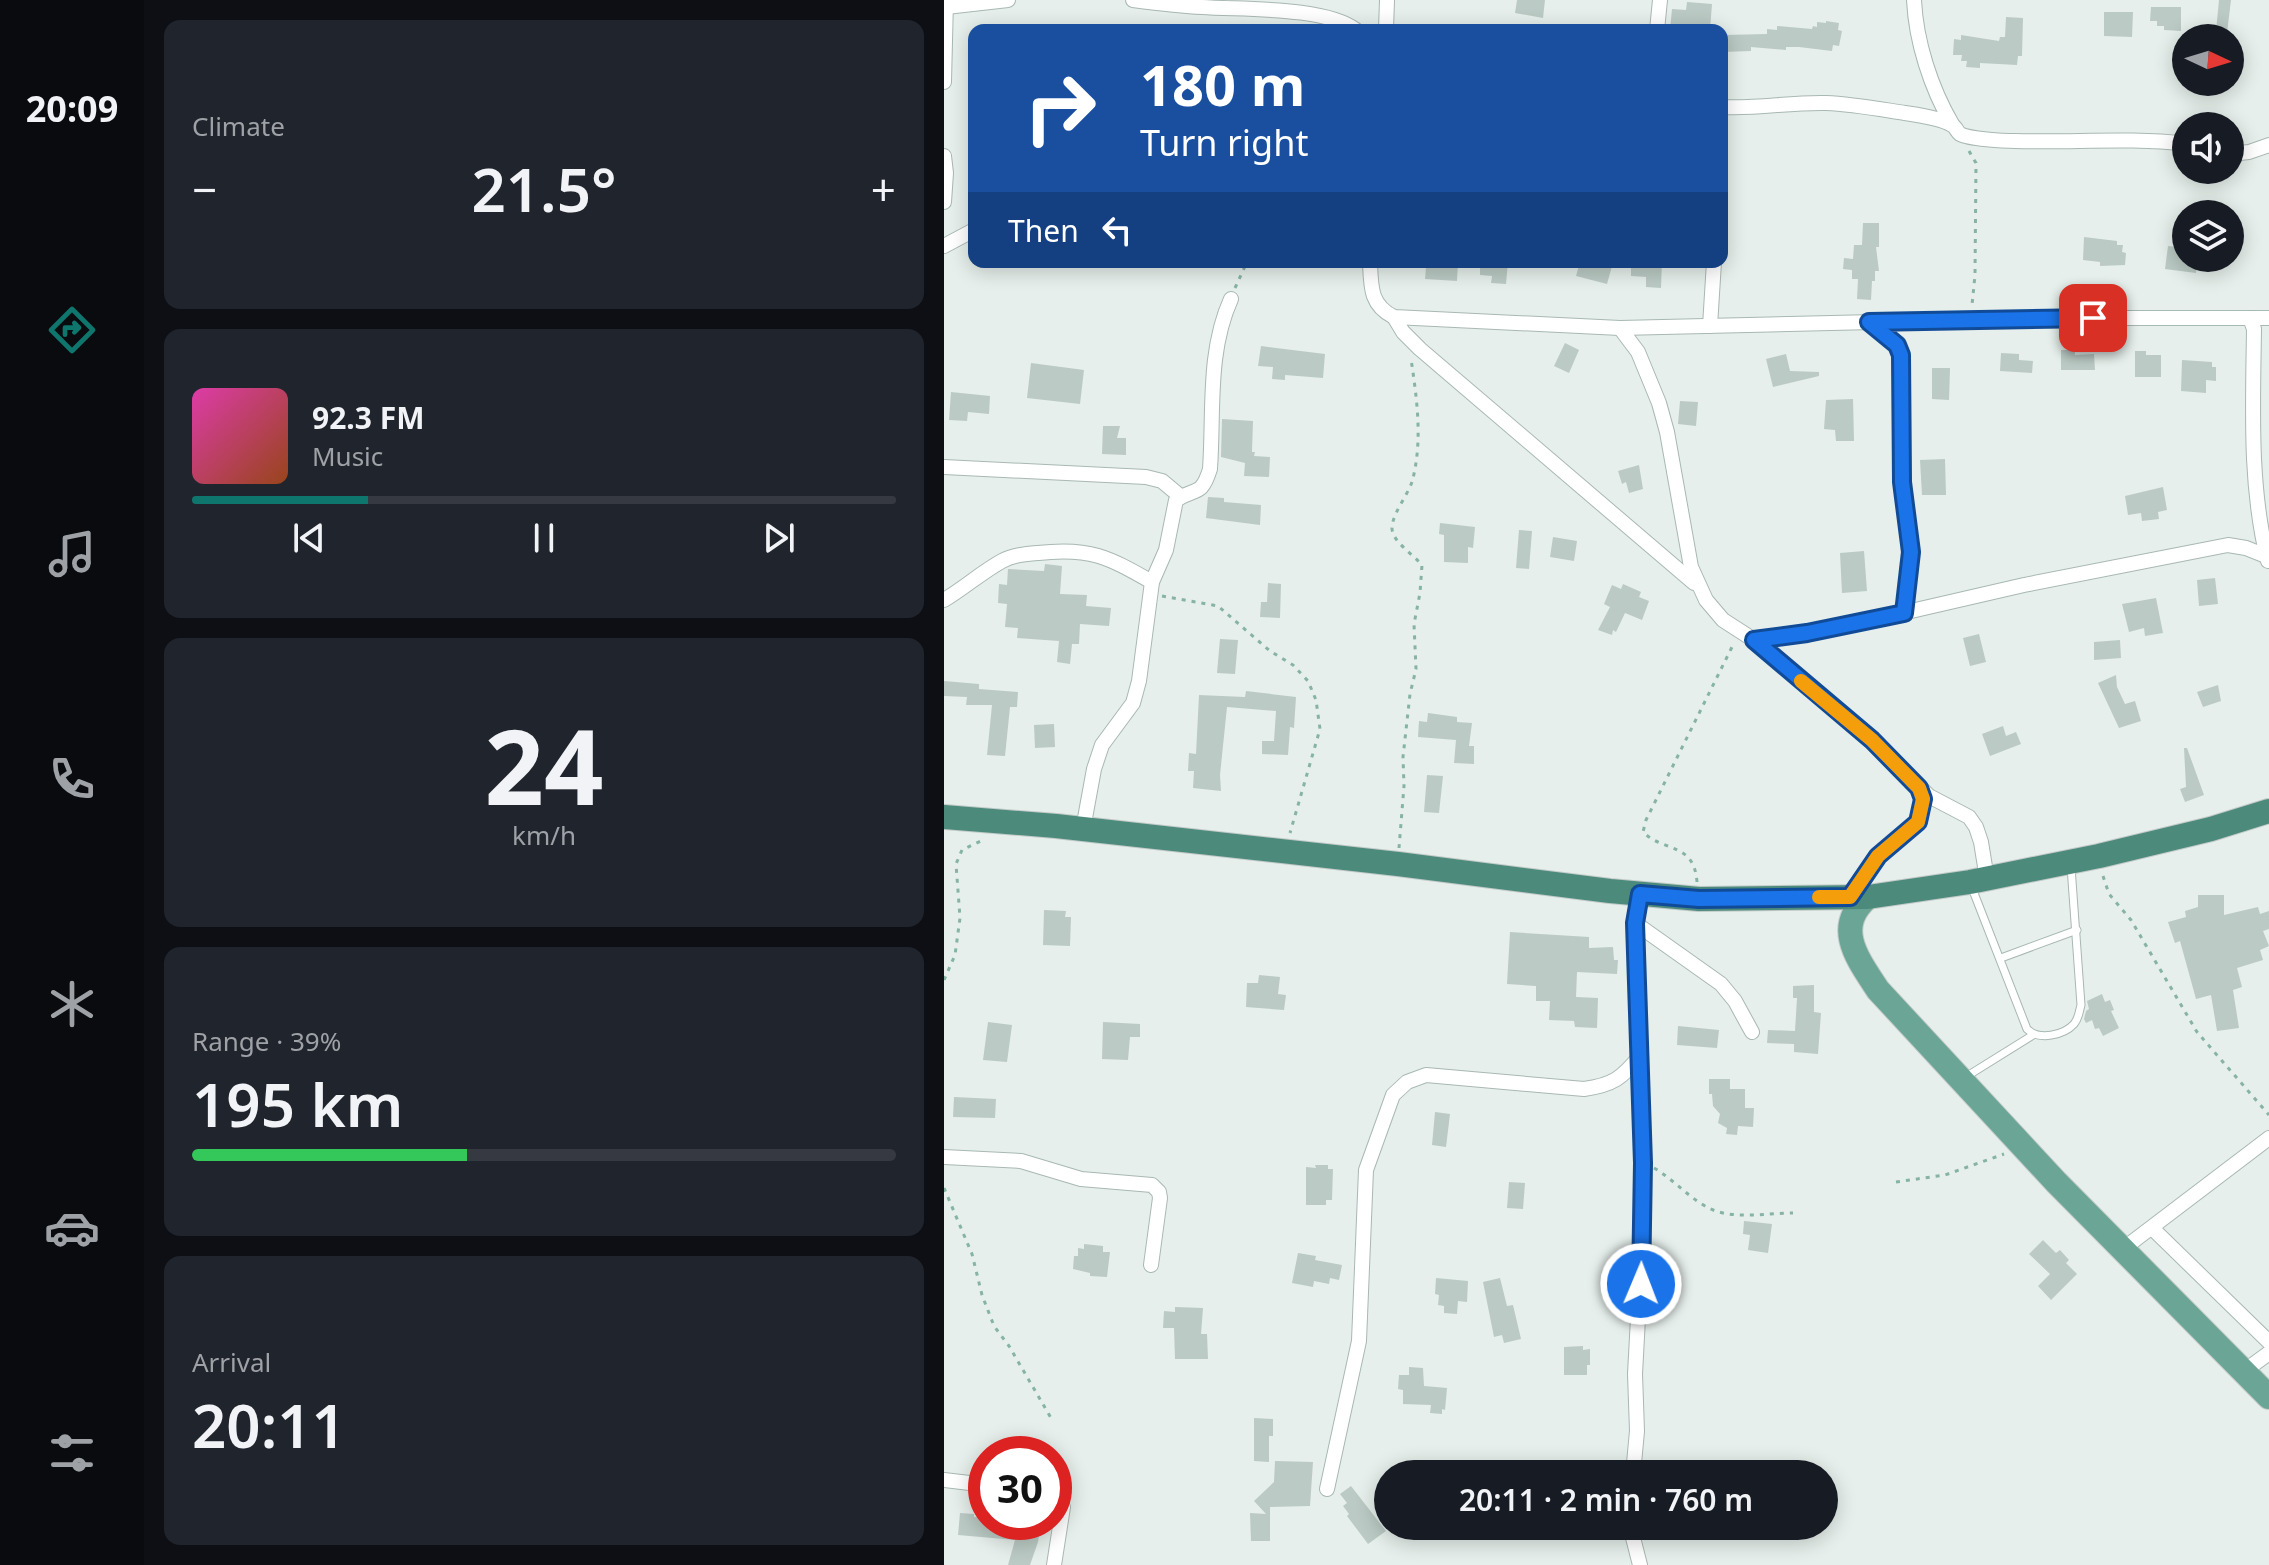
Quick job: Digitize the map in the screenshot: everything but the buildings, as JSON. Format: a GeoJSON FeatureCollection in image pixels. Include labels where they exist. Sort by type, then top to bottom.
{"type":"FeatureCollection","features":[{"type":"Feature","properties":{"kind":"highway"},"geometry":{"type":"LineString","coordinates":[[944,817],[1083,829],[1699,899],[1859,897],[1978,881],[2099,856],[2211,829],[2269,811]]}},
{"type":"Feature","properties":{"kind":"main road"},"geometry":{"type":"LineString","coordinates":[[1859,897],[1850,918],[1849,930],[1867,974],[1889,1004],[2022,1146],[2269,1397]]}},
{"type":"Feature","properties":{"kind":"street"},"geometry":{"type":"LineString","coordinates":[[944,82],[946,4],[1008,0]]}},
{"type":"Feature","properties":{"kind":"street"},"geometry":{"type":"LineString","coordinates":[[1133,0],[1286,11],[1332,19],[1343,24]]}},
{"type":"Feature","properties":{"kind":"street"},"geometry":{"type":"LineString","coordinates":[[1386,24],[1387,0]]}},
{"type":"Feature","properties":{"kind":"street"},"geometry":{"type":"LineString","coordinates":[[1658,24],[1660,0]]}},
{"type":"Feature","properties":{"kind":"street"},"geometry":{"type":"LineString","coordinates":[[1914,0],[1931,81],[1956,130]]}},
{"type":"Feature","properties":{"kind":"street"},"geometry":{"type":"LineString","coordinates":[[1728,107],[1824,103],[1908,113],[1956,130],[2014,141],[2077,139],[2172,143]]}},
{"type":"Feature","properties":{"kind":"street"},"geometry":{"type":"LineString","coordinates":[[2244,153],[2269,145]]}},
{"type":"Feature","properties":{"kind":"street"},"geometry":{"type":"LineString","coordinates":[[944,156],[944,202]]}},
{"type":"Feature","properties":{"kind":"street"},"geometry":{"type":"LineString","coordinates":[[944,246],[968,233]]}},
{"type":"Feature","properties":{"kind":"street"},"geometry":{"type":"LineString","coordinates":[[1371,268],[1374,302],[1394,317],[1620,328],[2269,318]]}},
{"type":"Feature","properties":{"kind":"street"},"geometry":{"type":"LineString","coordinates":[[1710,326],[1714,268]]}},
{"type":"Feature","properties":{"kind":"street"},"geometry":{"type":"LineString","coordinates":[[1083,829],[1094,769],[1102,745],[1133,703],[1139,681],[1151,585],[1162,565],[1176,500],[1180,496],[1195,494],[1204,484],[1210,469],[1215,346],[1231,299]]}},
{"type":"Feature","properties":{"kind":"street"},"geometry":{"type":"LineString","coordinates":[[1394,317],[1403,332],[1698,586],[1723,620],[1754,640],[1872,740],[1919,788],[1969,817],[1981,842],[1978,881]]}},
{"type":"Feature","properties":{"kind":"street"},"geometry":{"type":"LineString","coordinates":[[2250,318],[2254,329],[2258,508],[2268,561]]}},
{"type":"Feature","properties":{"kind":"street"},"geometry":{"type":"LineString","coordinates":[[1869,322],[1897,345],[1901,355],[1902,482],[1911,552],[1904,613]]}},
{"type":"Feature","properties":{"kind":"street"},"geometry":{"type":"LineString","coordinates":[[1620,328],[1638,352],[1659,403],[1691,567],[1698,586]]}},
{"type":"Feature","properties":{"kind":"street"},"geometry":{"type":"LineString","coordinates":[[944,467],[1146,477],[1162,481],[1180,496]]}},
{"type":"Feature","properties":{"kind":"street"},"geometry":{"type":"LineString","coordinates":[[1754,640],[1807,633],[2024,585],[2228,545],[2246,548],[2268,561]]}},
{"type":"Feature","properties":{"kind":"street"},"geometry":{"type":"LineString","coordinates":[[944,600],[1001,561],[1016,555],[1053,551],[1090,552],[1104,556],[1151,585]]}},
{"type":"Feature","properties":{"kind":"street"},"geometry":{"type":"LineString","coordinates":[[1859,897],[1878,856],[1918,822],[1923,799],[1919,788]]}},
{"type":"Feature","properties":{"kind":"street"},"geometry":{"type":"LineString","coordinates":[[1634,1460],[1643,1163],[1635,923],[1640,894]]}},
{"type":"Feature","properties":{"kind":"street"},"geometry":{"type":"LineString","coordinates":[[1635,923],[1721,984],[1735,1001],[1752,1032]]}},
{"type":"Feature","properties":{"kind":"street"},"geometry":{"type":"LineString","coordinates":[[1327,1489],[1359,1341],[1366,1170],[1393,1095],[1407,1082],[1426,1075],[1584,1089],[1600,1087],[1617,1080],[1640,1056]]}},
{"type":"Feature","properties":{"kind":"street"},"geometry":{"type":"LineString","coordinates":[[2123,1249],[2269,1138]]}},
{"type":"Feature","properties":{"kind":"street"},"geometry":{"type":"LineString","coordinates":[[944,1157],[1021,1161],[1081,1179],[1152,1185],[1160,1198],[1151,1265]]}},
{"type":"Feature","properties":{"kind":"street"},"geometry":{"type":"LineString","coordinates":[[2153,1229],[2269,1342]]}},
{"type":"Feature","properties":{"kind":"street"},"geometry":{"type":"LineString","coordinates":[[2243,1372],[2269,1353]]}},
{"type":"Feature","properties":{"kind":"street"},"geometry":{"type":"LineString","coordinates":[[944,1480],[968,1483]]}},
{"type":"Feature","properties":{"kind":"street"},"geometry":{"type":"LineString","coordinates":[[1054,1565],[1058,1540]]}},
{"type":"Feature","properties":{"kind":"street"},"geometry":{"type":"LineString","coordinates":[[1634,1540],[1640,1565]]}},
{"type":"Feature","properties":{"kind":"lane"},"geometry":{"type":"LineString","coordinates":[[1978,881],[2027,1029],[2033,1035],[2045,1037],[2073,1026],[2081,1005],[2070,862]]}},
{"type":"Feature","properties":{"kind":"lane"},"geometry":{"type":"LineString","coordinates":[[2001,958],[2077,930]]}},
{"type":"Feature","properties":{"kind":"lane"},"geometry":{"type":"LineString","coordinates":[[1963,1080],[2033,1035]]}},
{"type":"Feature","properties":{"kind":"path"},"geometry":{"type":"LineString","coordinates":[[1956,130],[1976,163],[1975,275],[1970,321]]}},
{"type":"Feature","properties":{"kind":"path"},"geometry":{"type":"LineString","coordinates":[[1231,299],[1244,268]]}},
{"type":"Feature","properties":{"kind":"path"},"geometry":{"type":"LineString","coordinates":[[1398,864],[1407,719],[1416,669],[1414,624],[1422,565],[1394,538],[1392,525],[1412,479],[1419,437],[1416,387],[1403,332]]}},
{"type":"Feature","properties":{"kind":"path"},"geometry":{"type":"LineString","coordinates":[[1151,585],[1161,596],[1218,606],[1270,651],[1293,665],[1308,681],[1316,700],[1320,729],[1284,852]]}},
{"type":"Feature","properties":{"kind":"path"},"geometry":{"type":"LineString","coordinates":[[1699,899],[1696,871],[1690,857],[1651,840],[1643,832],[1646,820],[1741,631]]}},
{"type":"Feature","properties":{"kind":"path"},"geometry":{"type":"LineString","coordinates":[[944,980],[955,955],[960,918],[956,864],[962,850],[986,838]]}},
{"type":"Feature","properties":{"kind":"path"},"geometry":{"type":"LineString","coordinates":[[2099,856],[2109,894],[2131,920],[2197,1032],[2269,1115]]}},
{"type":"Feature","properties":{"kind":"path"},"geometry":{"type":"LineString","coordinates":[[1896,1182],[1945,1175],[2022,1146]]}},
{"type":"Feature","properties":{"kind":"path"},"geometry":{"type":"LineString","coordinates":[[1643,1163],[1670,1177],[1705,1206],[1717,1211],[1735,1214],[1793,1213]]}},
{"type":"Feature","properties":{"kind":"path"},"geometry":{"type":"LineString","coordinates":[[944,1188],[972,1254],[982,1295],[994,1326],[1051,1418]]}},
{"type":"Feature","properties":{"kind":"slow traffic"},"geometry":{"type":"LineString","coordinates":[[1801,681],[1872,740],[1919,788],[1923,799],[1918,822],[1878,856],[1850,897],[1819,897]]}},
{"type":"Feature","properties":{"kind":"route"},"geometry":{"type":"LineString","coordinates":[[1641,1284],[1643,1163],[1635,923],[1640,894],[1699,899],[1850,897],[1878,856],[1918,822],[1922,813],[1923,799],[1919,788],[1905,773],[1872,740],[1754,640],[1846,626],[1904,613],[1911,552],[1902,482],[1901,355],[1897,345],[1869,322],[2093,318]]}}]}
